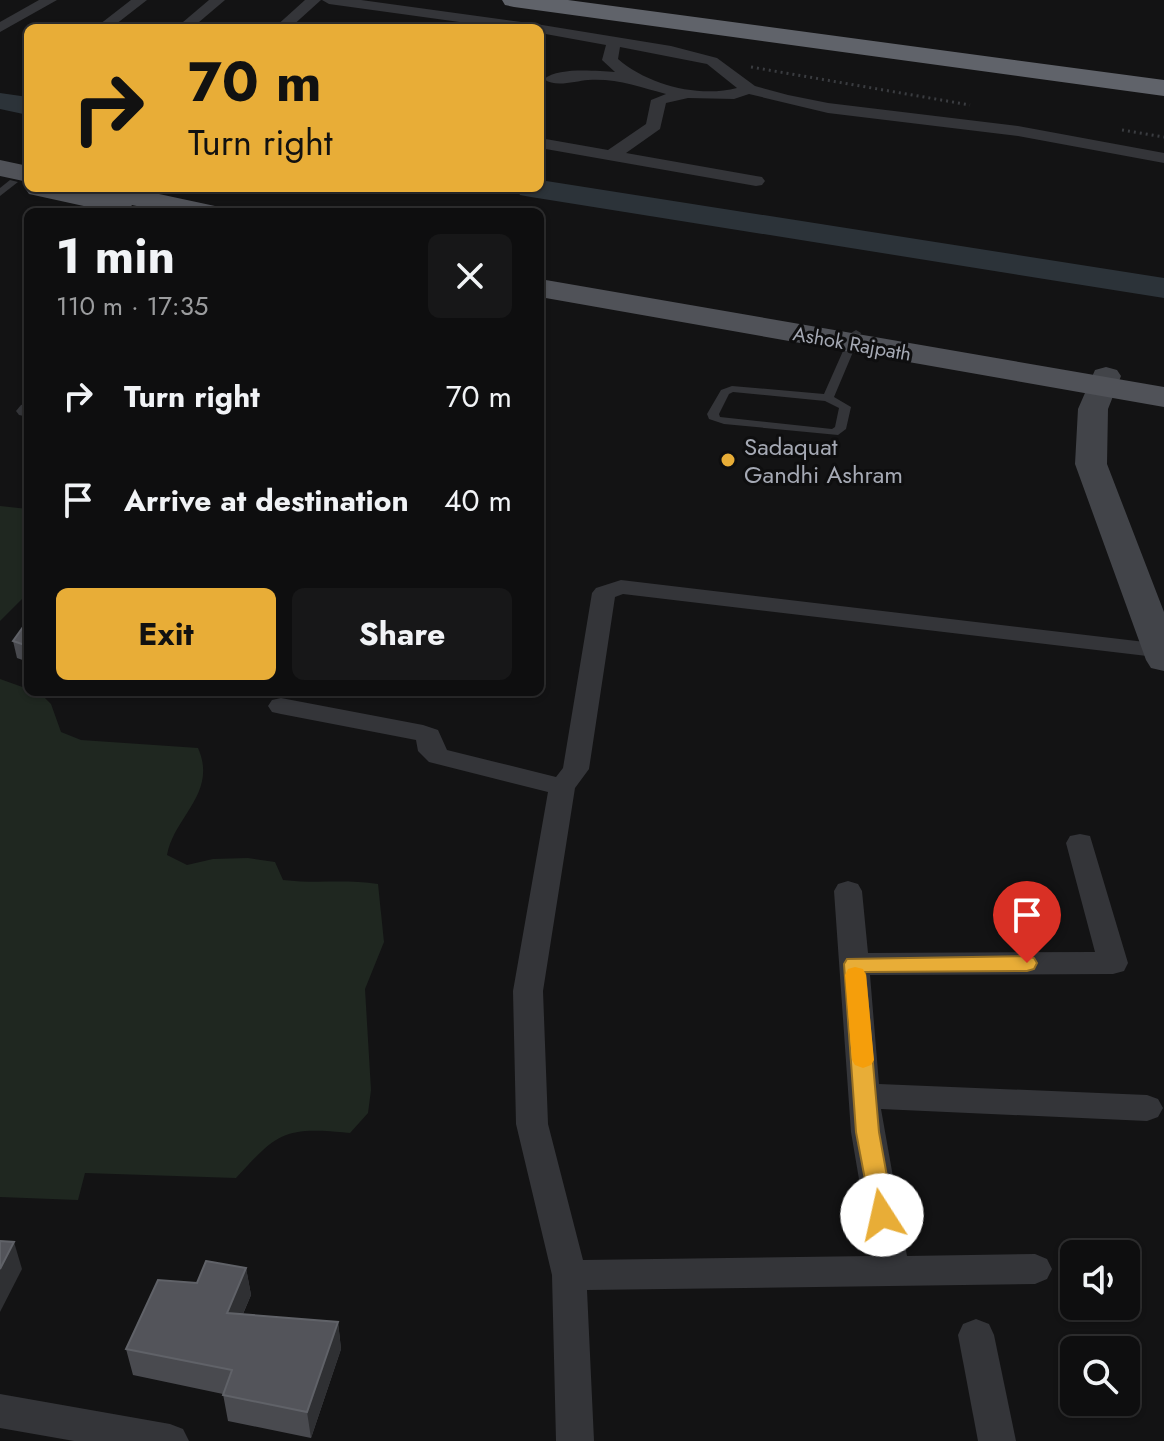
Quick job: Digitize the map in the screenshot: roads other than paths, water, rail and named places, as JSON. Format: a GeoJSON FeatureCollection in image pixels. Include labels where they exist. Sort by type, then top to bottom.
{"type":"FeatureCollection","features":[{"type":"Feature","properties":{"kind":"highway"},"geometry":{"type":"LineString","coordinates":[[514,0],[1164,88]]}},
{"type":"Feature","properties":{"kind":"highway"},"geometry":{"type":"LineString","coordinates":[[594,0],[1164,76]]}},
{"type":"Feature","properties":{"kind":"highway"},"geometry":{"type":"LineString","coordinates":[[707,15],[974,37]]}},
{"type":"Feature","properties":{"kind":"highway"},"geometry":{"type":"LineString","coordinates":[[666,21],[923,69],[1164,107]]}},
{"type":"Feature","properties":{"kind":"main road"},"geometry":{"type":"LineString","coordinates":[[60,192],[133,208]]}},
{"type":"Feature","properties":{"kind":"main road"},"geometry":{"type":"LineString","coordinates":[[109,192],[186,208]]}},
{"type":"Feature","properties":{"kind":"main road","name":"Ashok Rajpath"},"geometry":{"type":"LineString","coordinates":[[544,278],[853,338]]}},
{"type":"Feature","properties":{"kind":"main road","name":"Ashok Rajpath"},"geometry":{"type":"LineString","coordinates":[[544,289],[853,338],[1104,382],[1164,397]]}},
{"type":"Feature","properties":{"kind":"main road","name":"Ashok Rajpath"},"geometry":{"type":"LineString","coordinates":[[1104,382],[1164,386]]}},
{"type":"Feature","properties":{"kind":"street"},"geometry":{"type":"LineString","coordinates":[[0,28],[50,0]]}},
{"type":"Feature","properties":{"kind":"street"},"geometry":{"type":"LineString","coordinates":[[107,24],[140,0]]}},
{"type":"Feature","properties":{"kind":"street"},"geometry":{"type":"LineString","coordinates":[[188,24],[218,0]]}},
{"type":"Feature","properties":{"kind":"street"},"geometry":{"type":"LineString","coordinates":[[286,24],[314,0]]}},
{"type":"Feature","properties":{"kind":"street"},"geometry":{"type":"LineString","coordinates":[[329,0],[406,10],[471,24]]}},
{"type":"Feature","properties":{"kind":"street"},"geometry":{"type":"LineString","coordinates":[[389,24],[406,10]]}},
{"type":"Feature","properties":{"kind":"street"},"geometry":{"type":"LineString","coordinates":[[545,33],[614,41],[712,61],[749,89],[828,108],[1018,131],[1164,158]]}},
{"type":"Feature","properties":{"kind":"street"},"geometry":{"type":"LineString","coordinates":[[614,41],[610,60],[631,78]]}},
{"type":"Feature","properties":{"kind":"street"},"geometry":{"type":"LineString","coordinates":[[552,79],[592,75],[631,78],[691,93],[722,96],[749,89]]}},
{"type":"Feature","properties":{"kind":"street"},"geometry":{"type":"LineString","coordinates":[[613,154],[654,126],[659,100],[691,93]]}},
{"type":"Feature","properties":{"kind":"street"},"geometry":{"type":"LineString","coordinates":[[544,144],[756,181]]}},
{"type":"Feature","properties":{"kind":"street"},"geometry":{"type":"LineString","coordinates":[[575,1441],[569,1275],[532,1124],[528,991],[562,787],[576,769],[601,599],[612,588],[917,620],[1163,656],[1154,603],[1091,464],[1093,409],[1104,382]]}},
{"type":"Feature","properties":{"kind":"street"},"geometry":{"type":"LineString","coordinates":[[281,706],[423,733],[430,738],[434,754],[562,787]]}},
{"type":"Feature","properties":{"kind":"street"},"geometry":{"type":"LineString","coordinates":[[854,964],[1113,963],[1080,843]]}},
{"type":"Feature","properties":{"kind":"street"},"geometry":{"type":"LineString","coordinates":[[848,891],[867,1132],[892,1271]]}},
{"type":"Feature","properties":{"kind":"street"},"geometry":{"type":"LineString","coordinates":[[865,1096],[1147,1108]]}},
{"type":"Feature","properties":{"kind":"street"},"geometry":{"type":"LineString","coordinates":[[569,1275],[1035,1269]]}},
{"type":"Feature","properties":{"kind":"street"},"geometry":{"type":"LineString","coordinates":[[976,1335],[997,1441]]}},
{"type":"Feature","properties":{"kind":"street"},"geometry":{"type":"LineString","coordinates":[[0,1411],[42,1429],[170,1441]]}},
{"type":"Feature","properties":{"kind":"lane"},"geometry":{"type":"LineString","coordinates":[[828,398],[853,338]]}},
{"type":"Feature","properties":{"kind":"lane"},"geometry":{"type":"LineString","coordinates":[[732,389],[828,398],[845,407],[840,429],[826,434],[724,421],[715,419],[713,414],[725,392],[732,389]]}},
{"type":"Feature","properties":{"kind":"waterway"},"geometry":{"type":"LineString","coordinates":[[0,101],[24,105]]}},
{"type":"Feature","properties":{"kind":"waterway"},"geometry":{"type":"LineString","coordinates":[[544,190],[1164,288]]}},
{"type":"Feature","properties":{"kind":"place","name":"Sadaquat Gandhi Ashram"},"geometry":{"type":"Point","coordinates":[728,460]}}]}
